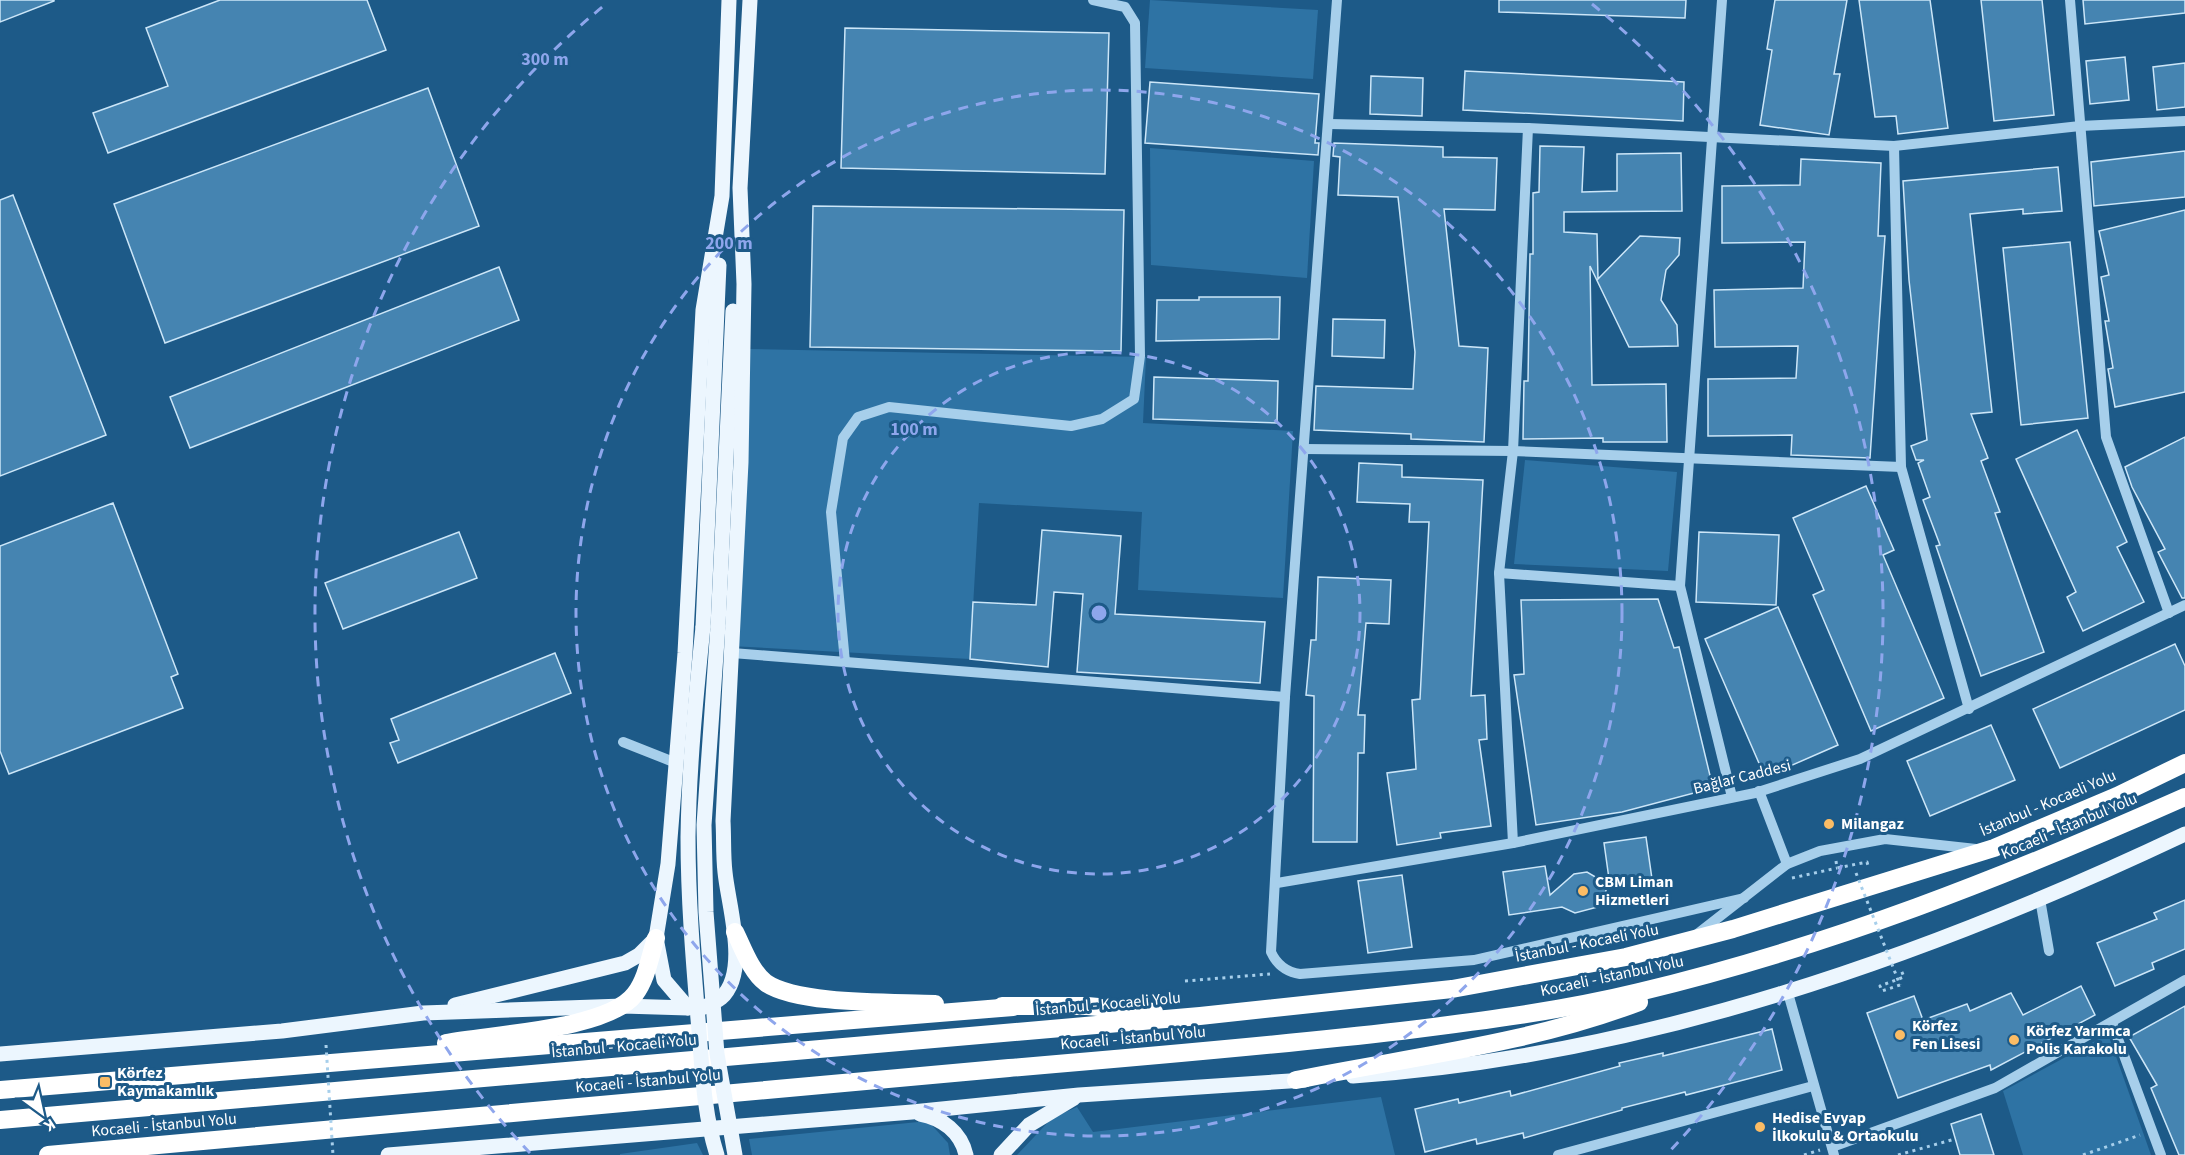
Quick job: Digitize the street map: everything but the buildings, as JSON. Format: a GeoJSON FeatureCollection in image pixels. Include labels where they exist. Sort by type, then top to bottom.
{"type":"FeatureCollection","features":[{"type":"Feature","properties":{"kind":"highway","name":"İstanbul - Kocaeli Yolu"},"geometry":{"type":"LineString","coordinates":[[0,1120],[1195,1016],[1452,988],[1626,957],[1688,942],[1994,848],[2117,796],[2185,763]]}},
{"type":"Feature","properties":{"kind":"highway","name":"Kocaeli - İstanbul Yolu"},"geometry":{"type":"LineString","coordinates":[[48,1155],[1318,1041],[1539,1012],[1635,993],[1769,958],[1933,904],[2053,856],[2185,797]]}},
{"type":"Feature","properties":{"kind":"highway"},"geometry":{"type":"LineString","coordinates":[[735,932],[757,974],[765,982],[783,992],[873,1001],[1013,1007],[1087,1006],[1195,1016]]}},
{"type":"Feature","properties":{"kind":"highway"},"geometry":{"type":"LineString","coordinates":[[362,1060],[484,1036],[577,1024],[597,1019],[623,1006],[635,994],[644,976],[656,938]]}},
{"type":"Feature","properties":{"kind":"highway"},"geometry":{"type":"LineString","coordinates":[[1296,1080],[1477,1046],[1575,1024],[1692,979]]}},
{"type":"Feature","properties":{"kind":"highway"},"geometry":{"type":"LineString","coordinates":[[0,1090],[1013,1007]]}},
{"type":"Feature","properties":{"kind":"main road"},"geometry":{"type":"LineString","coordinates":[[729,0],[704,825],[706,912],[717,1054],[735,1155]]}},
{"type":"Feature","properties":{"kind":"main road"},"geometry":{"type":"LineString","coordinates":[[717,1155],[703,1075],[690,899],[688,836],[692,742],[710,626],[740,188],[750,0]]}},
{"type":"Feature","properties":{"kind":"main road"},"geometry":{"type":"LineString","coordinates":[[704,1007],[721,998],[729,986],[733,971],[735,932],[725,873],[723,821],[741,462],[743,308],[740,188]]}},
{"type":"Feature","properties":{"kind":"main road"},"geometry":{"type":"LineString","coordinates":[[688,1008],[664,980],[656,938],[668,864],[685,653],[704,310],[723,196]]}},
{"type":"Feature","properties":{"kind":"main road"},"geometry":{"type":"LineString","coordinates":[[388,1155],[912,1112],[1079,1095],[1416,1071],[1488,1062],[1600,1040],[1788,993],[2040,899],[2185,834]]}},
{"type":"Feature","properties":{"kind":"main road"},"geometry":{"type":"LineString","coordinates":[[423,1013],[625,963],[639,956],[656,938]]}},
{"type":"Feature","properties":{"kind":"main road"},"geometry":{"type":"LineString","coordinates":[[0,1054],[282,1031],[423,1013],[623,1006],[688,1008]]}},
{"type":"Feature","properties":{"kind":"main road"},"geometry":{"type":"LineString","coordinates":[[1001,1155],[1029,1125],[1079,1095]]}},
{"type":"Feature","properties":{"kind":"main road"},"geometry":{"type":"LineString","coordinates":[[912,1112],[942,1122],[956,1133],[966,1155]]}},
{"type":"Feature","properties":{"kind":"street"},"geometry":{"type":"LineString","coordinates":[[845,662],[831,512],[843,438],[858,417],[889,407],[1071,426],[1102,419],[1134,399],[1140,356],[1135,23],[1125,7],[1094,0]]}},
{"type":"Feature","properties":{"kind":"street"},"geometry":{"type":"LineString","coordinates":[[1337,0],[1285,697],[1277,883],[1271,952],[1275,961],[1288,972],[1300,974],[1474,960],[1744,898]]}},
{"type":"Feature","properties":{"kind":"street"},"geometry":{"type":"LineString","coordinates":[[1722,0],[1680,586],[1732,797]]}},
{"type":"Feature","properties":{"kind":"street"},"geometry":{"type":"LineString","coordinates":[[2070,0],[2106,437],[2169,613]]}},
{"type":"Feature","properties":{"kind":"street"},"geometry":{"type":"LineString","coordinates":[[1329,124],[1528,128],[1894,146],[2080,126],[2185,121]]}},
{"type":"Feature","properties":{"kind":"street"},"geometry":{"type":"LineString","coordinates":[[1513,843],[1499,573],[1513,451],[1528,128]]}},
{"type":"Feature","properties":{"kind":"street"},"geometry":{"type":"LineString","coordinates":[[1894,146],[1900,467],[1970,709]]}},
{"type":"Feature","properties":{"kind":"street"},"geometry":{"type":"LineString","coordinates":[[1304,449],[1513,451],[1900,467]]}},
{"type":"Feature","properties":{"kind":"street"},"geometry":{"type":"LineString","coordinates":[[1499,573],[1680,586]]}},
{"type":"Feature","properties":{"kind":"street","name":"Bağlar Caddesi"},"geometry":{"type":"LineString","coordinates":[[1277,883],[1513,843],[1759,791],[1860,759],[1970,709],[2185,605]]}},
{"type":"Feature","properties":{"kind":"street"},"geometry":{"type":"LineString","coordinates":[[732,653],[1285,697]]}},
{"type":"Feature","properties":{"kind":"street"},"geometry":{"type":"LineString","coordinates":[[623,742],[676,763]]}},
{"type":"Feature","properties":{"kind":"street"},"geometry":{"type":"LineString","coordinates":[[1759,791],[1787,864]]}},
{"type":"Feature","properties":{"kind":"street"},"geometry":{"type":"LineString","coordinates":[[1688,942],[1787,864],[1820,851],[1885,839],[1971,849],[1994,848]]}},
{"type":"Feature","properties":{"kind":"street"},"geometry":{"type":"LineString","coordinates":[[2040,899],[2049,951]]}},
{"type":"Feature","properties":{"kind":"street"},"geometry":{"type":"LineString","coordinates":[[1788,993],[1833,1151],[1995,1088],[2185,980]]}},
{"type":"Feature","properties":{"kind":"street"},"geometry":{"type":"LineString","coordinates":[[688,1008],[704,1007]]}},
{"type":"Feature","properties":{"kind":"street"},"geometry":{"type":"LineString","coordinates":[[2112,1023],[2161,1155]]}},
{"type":"Feature","properties":{"kind":"street"},"geometry":{"type":"LineString","coordinates":[[1558,1155],[1814,1086]]}},
{"type":"Feature","properties":{"kind":"path"},"geometry":{"type":"LineString","coordinates":[[1842,868],[1867,862],[1869,869],[1856,873],[1900,985],[1882,991],[1880,986],[1904,977]]}},
{"type":"Feature","properties":{"kind":"path"},"geometry":{"type":"LineString","coordinates":[[1185,981],[1213,978]]}},
{"type":"Feature","properties":{"kind":"path"},"geometry":{"type":"LineString","coordinates":[[326,1045],[333,1155]]}},
{"type":"Feature","properties":{"kind":"path"},"geometry":{"type":"LineString","coordinates":[[2083,1155],[2152,1129]]}},
{"type":"Feature","properties":{"kind":"path"},"geometry":{"type":"LineString","coordinates":[[1898,1155],[1955,1139]]}},
{"type":"Feature","properties":{"kind":"shaded area"},"geometry":{"type":"Polygon","coordinates":[[[1150,0],[1318,10],[1313,79],[1145,68],[1150,0]]]}},
{"type":"Feature","properties":{"kind":"shaded area"},"geometry":{"type":"Polygon","coordinates":[[[1150,148],[1314,161],[1307,278],[1151,265],[1150,148]]]}},
{"type":"Feature","properties":{"kind":"shaded area"},"geometry":{"type":"Polygon","coordinates":[[[747,349],[1146,357],[1143,423],[1293,431],[1283,598],[1138,590],[1142,512],[979,503],[970,659],[730,646],[747,349]]]}},
{"type":"Feature","properties":{"kind":"shaded area"},"geometry":{"type":"Polygon","coordinates":[[[1525,460],[1677,472],[1668,571],[1514,564],[1525,460]]]}},
{"type":"Feature","properties":{"kind":"shaded area"},"geometry":{"type":"Polygon","coordinates":[[[2108,1034],[2151,1155],[2023,1155],[2003,1091],[2108,1034]]]}},
{"type":"Feature","properties":{"kind":"shaded area"},"geometry":{"type":"Polygon","coordinates":[[[1381,1097],[1395,1155],[1017,1155],[1052,1118],[1077,1107],[1093,1132],[1381,1097]]]}},
{"type":"Feature","properties":{"kind":"shaded area"},"geometry":{"type":"Polygon","coordinates":[[[928,1121],[948,1143],[950,1155],[752,1155],[749,1139],[928,1121]]]}},
{"type":"Feature","properties":{"kind":"shaded area"},"geometry":{"type":"Polygon","coordinates":[[[697,1143],[703,1155],[620,1155],[620,1154],[697,1143]]]}},
{"type":"Feature","properties":{"kind":"place","name":"Milangaz"},"geometry":{"type":"Point","coordinates":[1829,824]}},
{"type":"Feature","properties":{"kind":"place","name":"CBM Liman Hizmetleri"},"geometry":{"type":"Point","coordinates":[1583,891]}},
{"type":"Feature","properties":{"kind":"place","name":"Körfez Fen Lisesi"},"geometry":{"type":"Point","coordinates":[1900,1035]}},
{"type":"Feature","properties":{"kind":"place","name":"Körfez Yarımca Polis Karakolu"},"geometry":{"type":"Point","coordinates":[2014,1040]}},
{"type":"Feature","properties":{"kind":"place","name":"Körfez Kaymakamlık"},"geometry":{"type":"Point","coordinates":[105,1082]}},
{"type":"Feature","properties":{"kind":"place","name":"Hedise Evyap İlkokulu & Ortaokulu"},"geometry":{"type":"Point","coordinates":[1760,1127]}}]}
